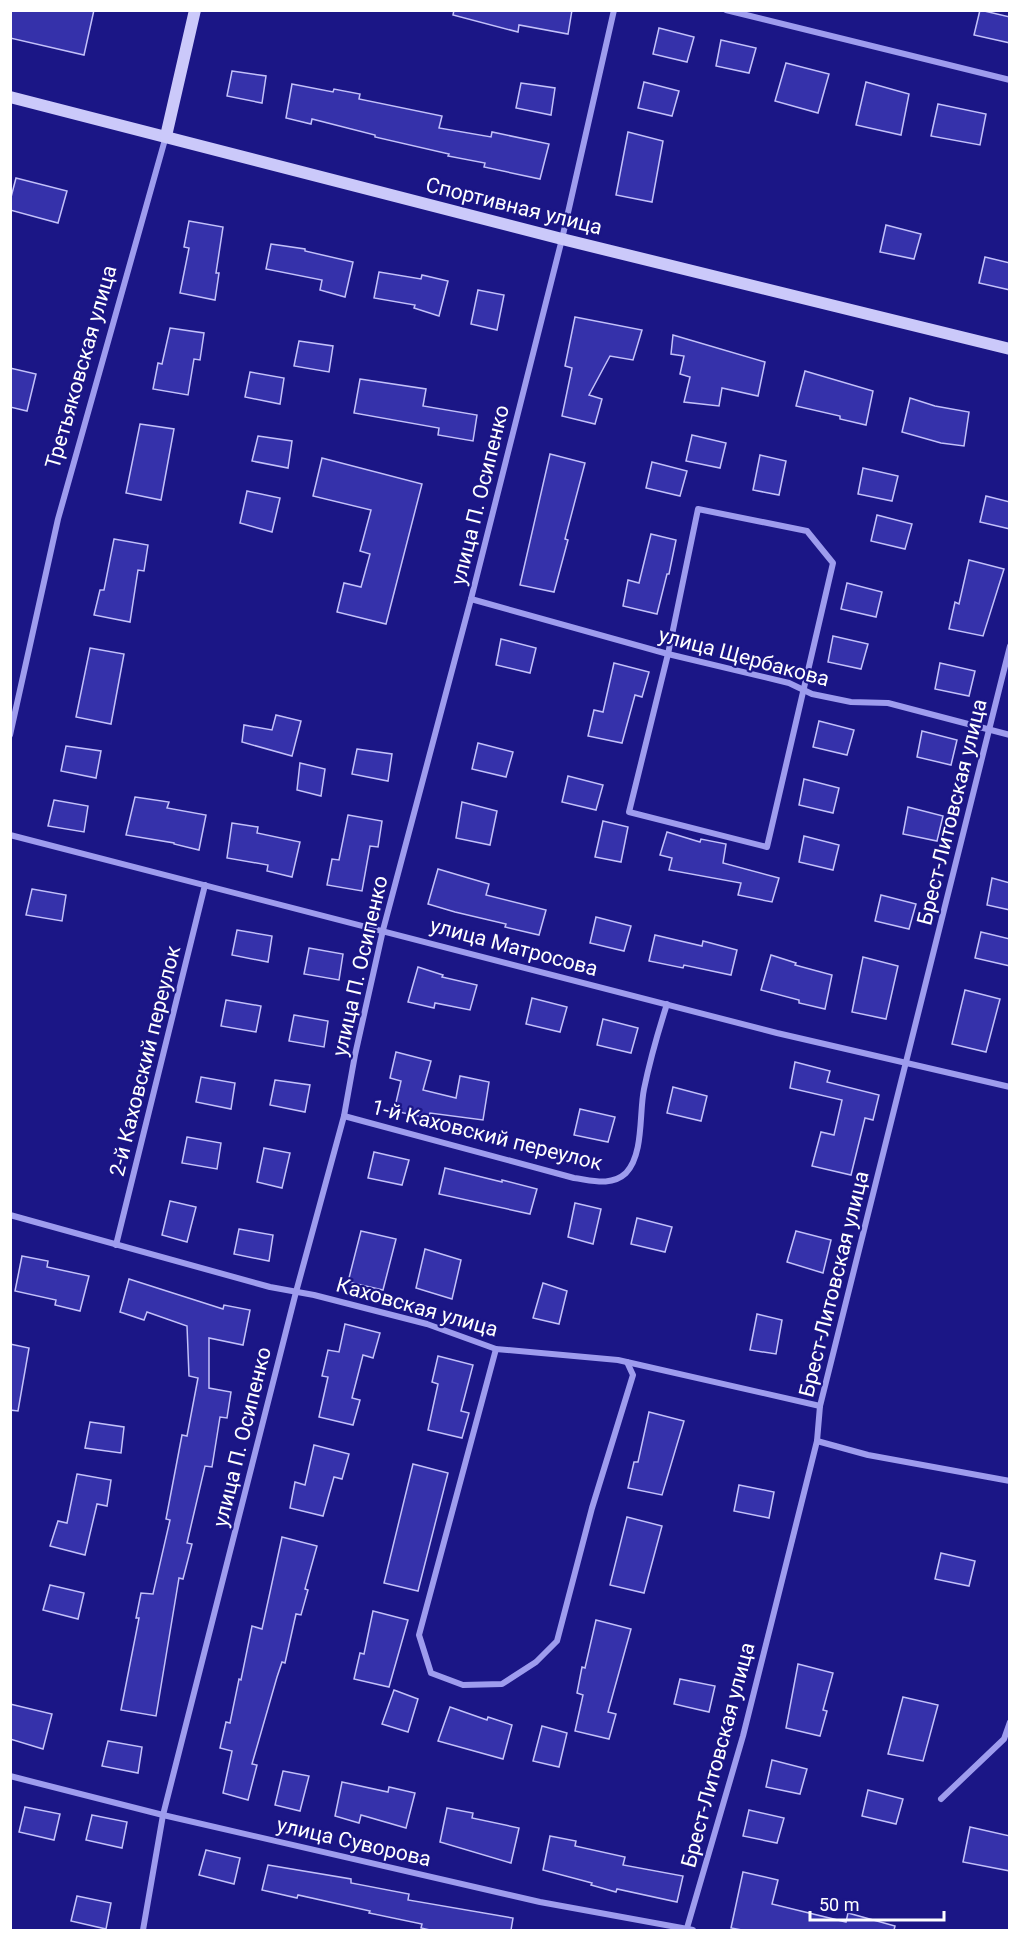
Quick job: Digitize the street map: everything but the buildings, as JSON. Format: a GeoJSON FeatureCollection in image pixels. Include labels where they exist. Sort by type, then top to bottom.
{"type":"FeatureCollection","features":[{"type":"Feature","properties":{"kind":"street","name":"Третьяковская улица"},"geometry":{"type":"LineString","coordinates":[[10,735],[58,519],[166,136],[195,10]]}},
{"type":"Feature","properties":{"kind":"street","name":"улица П. Осипенко"},"geometry":{"type":"LineString","coordinates":[[143,1930],[163,1815],[296,1292],[344,1116],[383,930],[471,599],[562,238],[615,10]]}},
{"type":"Feature","properties":{"kind":"street"},"geometry":{"type":"LineString","coordinates":[[726,10],[1010,80]]}},
{"type":"Feature","properties":{"kind":"street","name":"Спортивная улица"},"geometry":{"type":"LineString","coordinates":[[10,97],[562,238],[1010,349]]}},
{"type":"Feature","properties":{"kind":"street"},"geometry":{"type":"LineString","coordinates":[[698,509],[807,531],[833,563],[767,847],[628,812],[668,654],[698,509]]}},
{"type":"Feature","properties":{"kind":"street","name":"улица Щербакова"},"geometry":{"type":"LineString","coordinates":[[471,599],[668,654],[789,683],[812,694],[851,702],[888,703],[1010,735]]}},
{"type":"Feature","properties":{"kind":"street","name":"Брест-Литовская улица"},"geometry":{"type":"LineString","coordinates":[[690,1929],[743,1736],[817,1442],[820,1406],[1010,646]]}},
{"type":"Feature","properties":{"kind":"street","name":"улица Матросова"},"geometry":{"type":"LineString","coordinates":[[10,835],[777,1033],[1010,1088]]}},
{"type":"Feature","properties":{"kind":"street","name":"2-й Каховский переулок"},"geometry":{"type":"LineString","coordinates":[[116,1245],[205,885]]}},
{"type":"Feature","properties":{"kind":"street","name":"1-й Каховский переулок"},"geometry":{"type":"LineString","coordinates":[[344,1116],[574,1178],[605,1183],[626,1173],[634,1161],[643,1093],[667,1004]]}},
{"type":"Feature","properties":{"kind":"street","name":"Каховская улица"},"geometry":{"type":"LineString","coordinates":[[10,1215],[270,1287],[427,1324],[496,1349],[627,1362],[820,1406]]}},
{"type":"Feature","properties":{"kind":"street"},"geometry":{"type":"LineString","coordinates":[[496,1349],[419,1635],[431,1673],[463,1685],[502,1684],[536,1662],[557,1641],[592,1508],[633,1375],[627,1362]]}},
{"type":"Feature","properties":{"kind":"street"},"geometry":{"type":"LineString","coordinates":[[817,1442],[868,1455],[1010,1481]]}},
{"type":"Feature","properties":{"kind":"street"},"geometry":{"type":"LineString","coordinates":[[941,1799],[1004,1739],[1010,1722]]}},
{"type":"Feature","properties":{"kind":"street","name":"улица Суворова"},"geometry":{"type":"LineString","coordinates":[[10,1776],[163,1815],[540,1902],[690,1929]]}}]}
